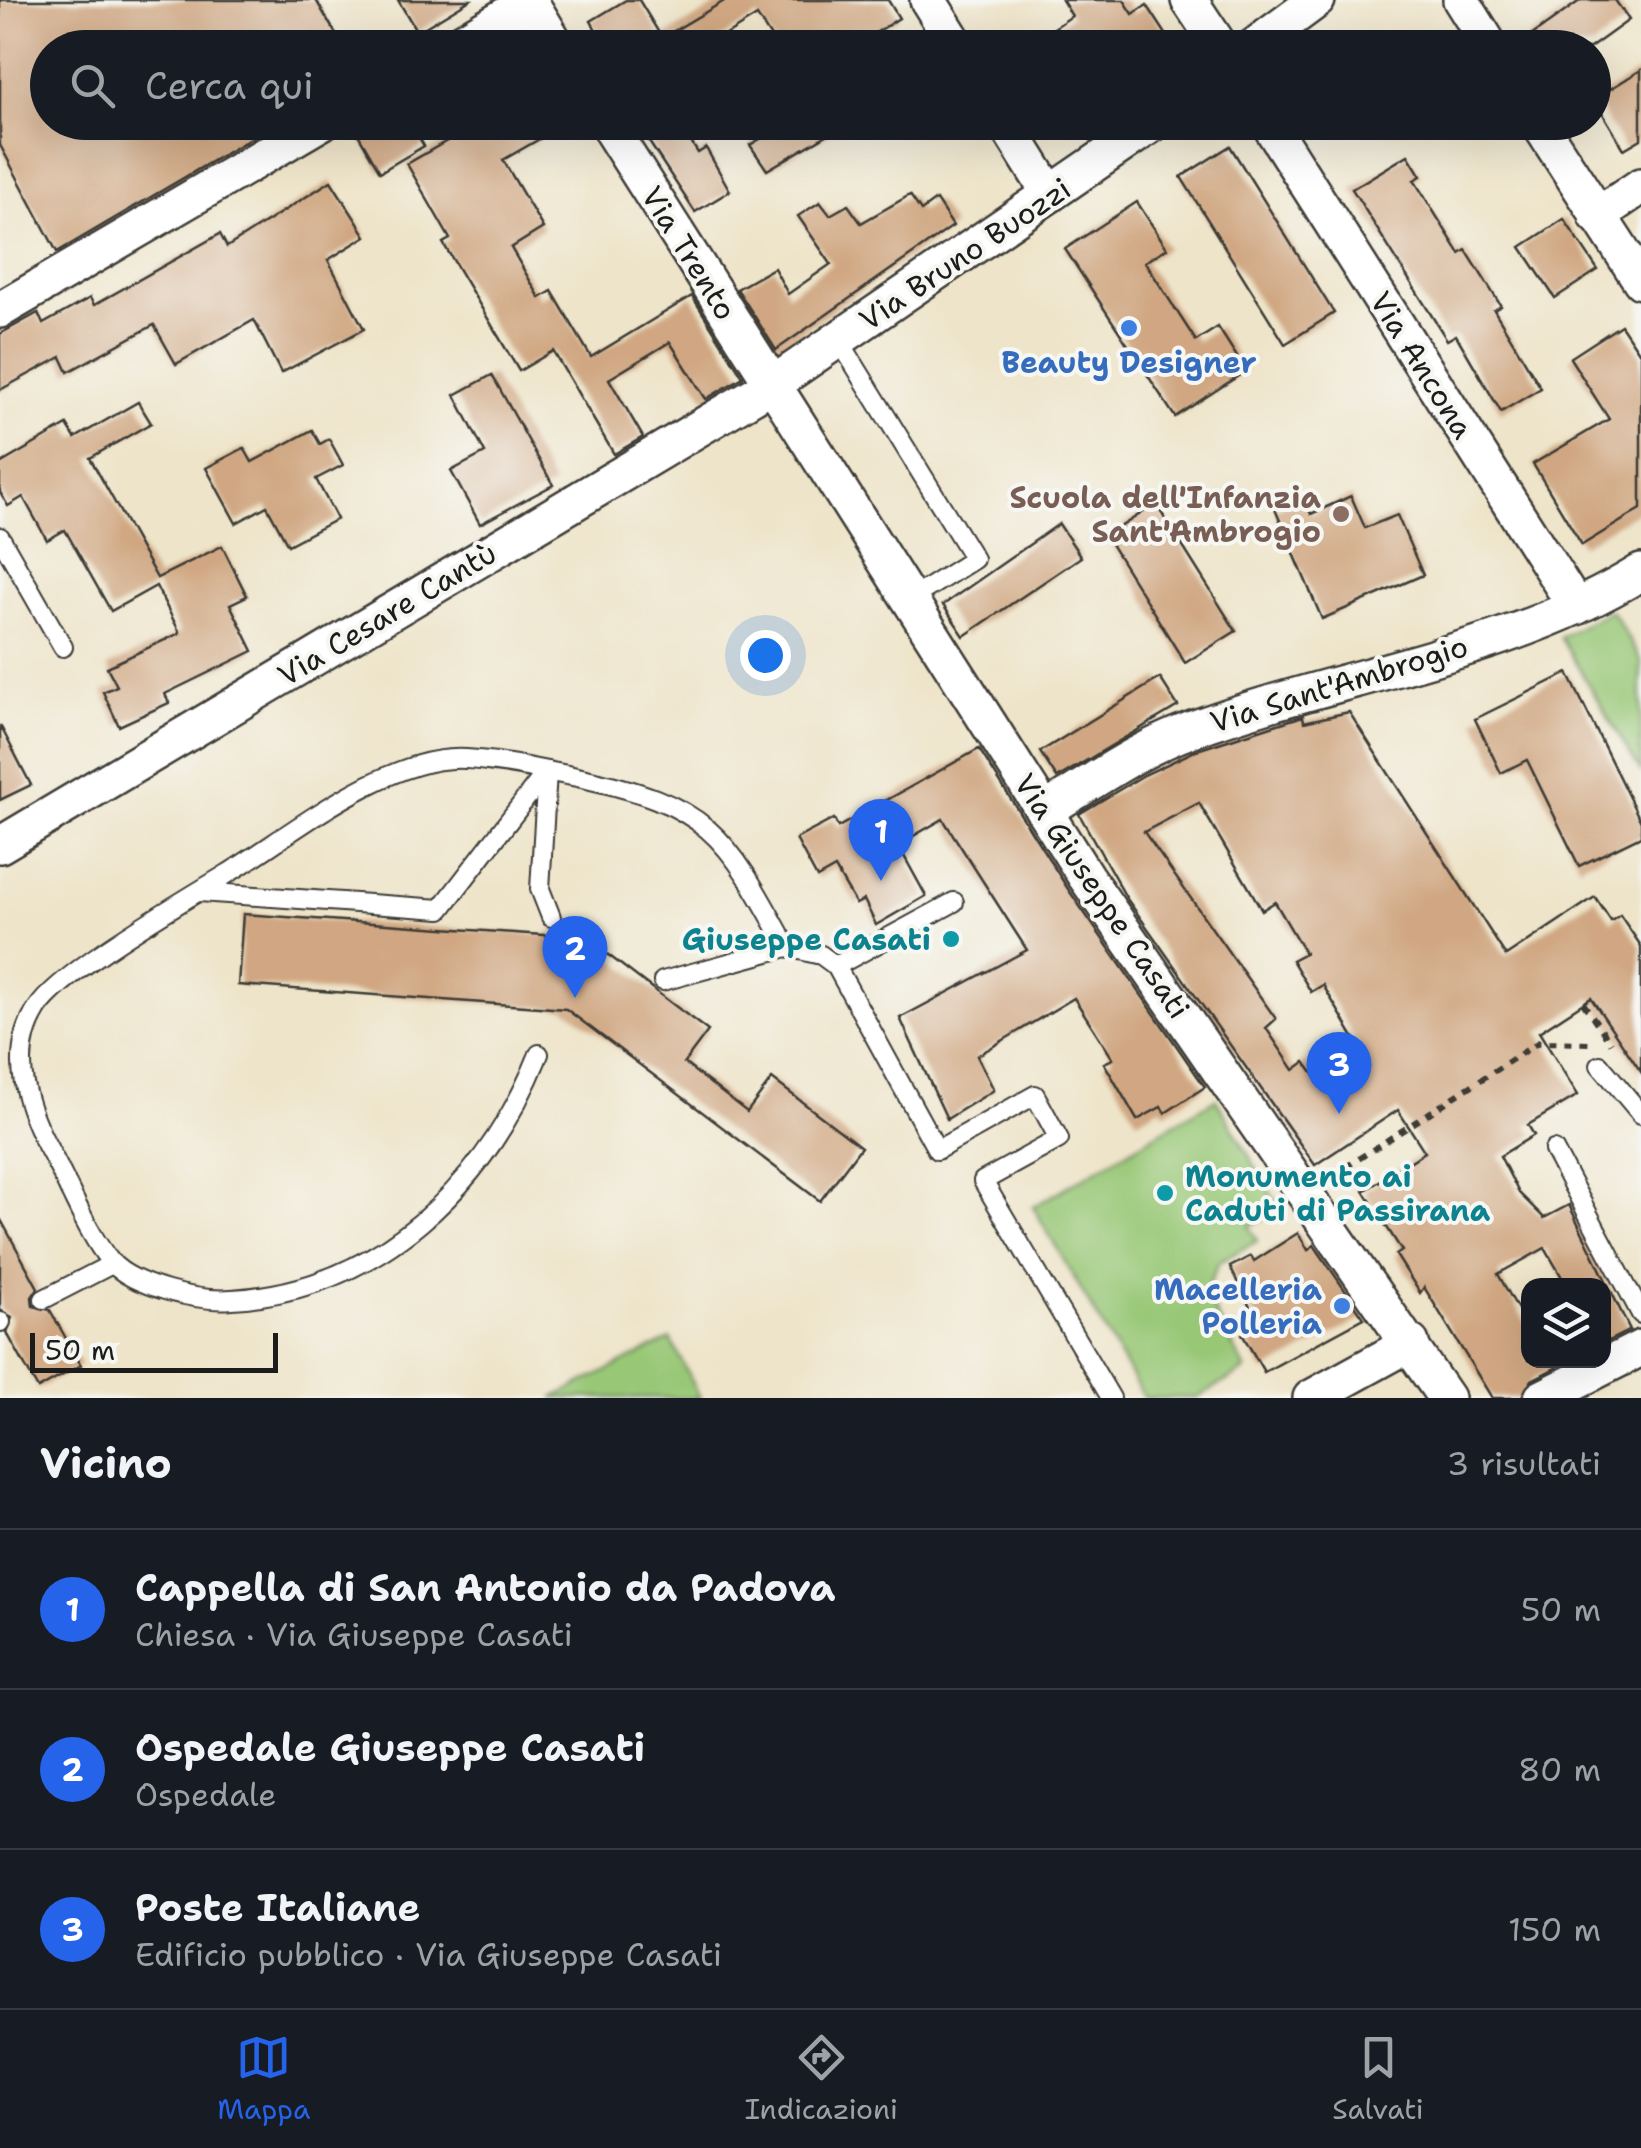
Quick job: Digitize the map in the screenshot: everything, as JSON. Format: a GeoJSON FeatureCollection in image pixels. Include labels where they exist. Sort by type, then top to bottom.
{"type":"FeatureCollection","features":[{"type":"Feature","properties":{"kind":"street"},"geometry":{"type":"LineString","coordinates":[[928,0],[947,30]]}},
{"type":"Feature","properties":{"kind":"street"},"geometry":{"type":"LineString","coordinates":[[1189,0],[1209,30]]}},
{"type":"Feature","properties":{"kind":"street"},"geometry":{"type":"LineString","coordinates":[[1276,30],[1317,0]]}},
{"type":"Feature","properties":{"kind":"street"},"geometry":{"type":"LineString","coordinates":[[1460,0],[1479,30]]}},
{"type":"Feature","properties":{"kind":"street"},"geometry":{"type":"LineString","coordinates":[[484,30],[535,2],[549,30]]}},
{"type":"Feature","properties":{"kind":"street"},"geometry":{"type":"LineString","coordinates":[[0,310],[291,140]]}},
{"type":"Feature","properties":{"kind":"street","name":"Via Trento"},"geometry":{"type":"LineString","coordinates":[[617,140],[773,384]]}},
{"type":"Feature","properties":{"kind":"street"},"geometry":{"type":"LineString","coordinates":[[1016,140],[1050,194]]}},
{"type":"Feature","properties":{"kind":"street","name":"Via Bruno Buozzi"},"geometry":{"type":"LineString","coordinates":[[773,384],[1129,140]]}},
{"type":"Feature","properties":{"kind":"street","name":"Via Ancona"},"geometry":{"type":"LineString","coordinates":[[1279,140],[1576,607]]}},
{"type":"Feature","properties":{"kind":"street"},"geometry":{"type":"LineString","coordinates":[[1549,140],[1641,281]]}},
{"type":"Feature","properties":{"kind":"street"},"geometry":{"type":"LineString","coordinates":[[1597,216],[1641,186]]}},
{"type":"Feature","properties":{"kind":"street","name":"Via Giuseppe Casati"},"geometry":{"type":"LineString","coordinates":[[773,384],[1044,811],[1446,1398]]}},
{"type":"Feature","properties":{"kind":"street","name":"Via Cesare Cantù"},"geometry":{"type":"LineString","coordinates":[[0,845],[773,384]]}},
{"type":"Feature","properties":{"kind":"street","name":"Via Sant'Ambrogio"},"geometry":{"type":"LineString","coordinates":[[1044,811],[1192,729],[1345,686],[1576,607],[1641,572]]}},
{"type":"Feature","properties":{"kind":"street"},"geometry":{"type":"LineString","coordinates":[[1312,1398],[1412,1344]]}},
{"type":"Feature","properties":{"kind":"street"},"geometry":{"type":"LineString","coordinates":[[1542,1398],[1641,1348]]}},
{"type":"Feature","properties":{"kind":"lane"},"geometry":{"type":"LineString","coordinates":[[838,340],[974,559],[912,598]]}},
{"type":"Feature","properties":{"kind":"lane"},"geometry":{"type":"LineString","coordinates":[[0,537],[64,647]]}},
{"type":"Feature","properties":{"kind":"lane"},"geometry":{"type":"LineString","coordinates":[[539,1054],[504,1128],[460,1187],[413,1232],[359,1267],[262,1298],[210,1301],[183,1298],[112,1264],[29,1110],[22,1074],[26,1033],[54,988],[364,789],[408,767],[446,758],[507,762],[631,789],[687,810],[732,853],[787,947]]}},
{"type":"Feature","properties":{"kind":"lane"},"geometry":{"type":"LineString","coordinates":[[198,892],[441,909],[547,771]]}},
{"type":"Feature","properties":{"kind":"lane"},"geometry":{"type":"LineString","coordinates":[[547,771],[540,889],[550,917]]}},
{"type":"Feature","properties":{"kind":"lane"},"geometry":{"type":"LineString","coordinates":[[836,966],[954,902]]}},
{"type":"Feature","properties":{"kind":"lane"},"geometry":{"type":"LineString","coordinates":[[663,981],[787,947],[821,955],[836,966],[937,1150],[1035,1096],[1059,1138],[983,1181],[1111,1398]]}},
{"type":"Feature","properties":{"kind":"lane"},"geometry":{"type":"LineString","coordinates":[[1600,1065],[1641,1114]]}},
{"type":"Feature","properties":{"kind":"lane"},"geometry":{"type":"LineString","coordinates":[[1554,1150],[1641,1314]]}},
{"type":"Feature","properties":{"kind":"lane"},"geometry":{"type":"LineString","coordinates":[[44,1299],[112,1264]]}},
{"type":"Feature","properties":{"kind":"path"},"geometry":{"type":"LineString","coordinates":[[1306,1193],[1539,1042],[1611,1044],[1584,1003]]}},
{"type":"Feature","properties":{"kind":"green space"},"geometry":{"type":"Polygon","coordinates":[[[1611,610],[1641,661],[1641,772],[1560,637],[1611,610]]]}},
{"type":"Feature","properties":{"kind":"green space"},"geometry":{"type":"Polygon","coordinates":[[[1216,1099],[1280,1209],[1249,1226],[1257,1241],[1219,1262],[1205,1294],[1246,1370],[1196,1398],[1144,1398],[1033,1207],[1216,1099]]]}},
{"type":"Feature","properties":{"kind":"green space"},"geometry":{"type":"Polygon","coordinates":[[[671,1339],[700,1398],[553,1398],[671,1339]]]}},
{"type":"Feature","properties":{"kind":"building"},"geometry":{"type":"Polygon","coordinates":[[[0,0],[316,0],[334,30],[30,30],[30,140],[248,140],[57,252],[0,145],[0,0]]]}},
{"type":"Feature","properties":{"kind":"building"},"geometry":{"type":"Polygon","coordinates":[[[398,0],[470,0],[420,30],[416,30],[398,0]]]}},
{"type":"Feature","properties":{"kind":"building"},"geometry":{"type":"Polygon","coordinates":[[[626,0],[639,0],[657,30],[596,30],[591,21],[626,0]]]}},
{"type":"Feature","properties":{"kind":"building"},"geometry":{"type":"Polygon","coordinates":[[[726,0],[888,0],[899,18],[880,30],[766,30],[757,16],[734,30],[675,30],[726,0]]]}},
{"type":"Feature","properties":{"kind":"building"},"geometry":{"type":"Polygon","coordinates":[[[1062,0],[1124,0],[1133,14],[1147,5],[1163,30],[1051,30],[1072,16],[1062,0]]]}},
{"type":"Feature","properties":{"kind":"building"},"geometry":{"type":"Polygon","coordinates":[[[1581,0],[1615,0],[1629,20],[1611,33],[1539,30],[1581,0]]]}},
{"type":"Feature","properties":{"kind":"building"},"geometry":{"type":"Polygon","coordinates":[[[1641,70],[1641,139],[1624,149],[1611,127],[1611,89],[1641,70]]]}},
{"type":"Feature","properties":{"kind":"building"},"geometry":{"type":"Polygon","coordinates":[[[361,140],[420,140],[424,146],[380,172],[361,140]]]}},
{"type":"Feature","properties":{"kind":"building"},"geometry":{"type":"Polygon","coordinates":[[[449,140],[538,140],[503,160],[543,228],[511,248],[540,298],[552,291],[591,357],[692,296],[743,377],[706,399],[670,342],[609,379],[643,437],[614,454],[553,351],[519,371],[443,243],[450,239],[407,164],[449,140]]]}},
{"type":"Feature","properties":{"kind":"building"},"geometry":{"type":"Polygon","coordinates":[[[648,140],[690,140],[698,153],[706,148],[730,191],[695,212],[648,140]]]}},
{"type":"Feature","properties":{"kind":"building"},"geometry":{"type":"Polygon","coordinates":[[[758,140],[818,140],[767,170],[750,145],[758,140]]]}},
{"type":"Feature","properties":{"kind":"building"},"geometry":{"type":"Polygon","coordinates":[[[1230,146],[1334,313],[1285,344],[1181,177],[1230,146]]]}},
{"type":"Feature","properties":{"kind":"building"},"geometry":{"type":"Polygon","coordinates":[[[1408,155],[1421,176],[1414,180],[1460,254],[1466,250],[1501,306],[1494,310],[1541,388],[1501,412],[1456,335],[1447,340],[1352,189],[1408,155]]]}},
{"type":"Feature","properties":{"kind":"building"},"geometry":{"type":"Polygon","coordinates":[[[331,181],[366,236],[328,260],[364,329],[281,373],[254,320],[176,364],[154,325],[68,372],[61,357],[0,390],[0,334],[38,313],[43,324],[90,298],[94,305],[220,234],[227,247],[331,181]]]}},
{"type":"Feature","properties":{"kind":"building"},"geometry":{"type":"Polygon","coordinates":[[[910,195],[921,211],[936,200],[953,226],[776,350],[737,289],[774,268],[788,294],[831,264],[798,216],[820,202],[830,215],[848,205],[861,223],[910,195]]]}},
{"type":"Feature","properties":{"kind":"building"},"geometry":{"type":"Polygon","coordinates":[[[1137,202],[1167,248],[1145,262],[1196,341],[1218,327],[1246,371],[1175,417],[1065,249],[1137,202]]]}},
{"type":"Feature","properties":{"kind":"building"},"geometry":{"type":"Polygon","coordinates":[[[1564,219],[1598,270],[1555,298],[1521,247],[1564,219]]]}},
{"type":"Feature","properties":{"kind":"building"},"geometry":{"type":"Polygon","coordinates":[[[1621,325],[1641,355],[1641,509],[1582,545],[1533,464],[1609,419],[1570,358],[1621,325]]]}},
{"type":"Feature","properties":{"kind":"building"},"geometry":{"type":"Polygon","coordinates":[[[492,375],[553,485],[480,524],[451,471],[485,453],[455,395],[492,375]]]}},
{"type":"Feature","properties":{"kind":"building"},"geometry":{"type":"Polygon","coordinates":[[[138,402],[151,423],[90,458],[157,578],[222,546],[247,596],[230,604],[253,651],[165,694],[169,703],[119,726],[103,692],[117,686],[107,667],[180,633],[156,586],[111,611],[65,530],[47,540],[23,497],[8,506],[0,492],[0,464],[67,425],[75,438],[138,402]]]}},
{"type":"Feature","properties":{"kind":"building"},"geometry":{"type":"Polygon","coordinates":[[[312,430],[320,444],[329,439],[343,465],[316,479],[337,519],[288,545],[267,506],[236,523],[206,468],[244,448],[252,462],[312,430]]]}},
{"type":"Feature","properties":{"kind":"building"},"geometry":{"type":"Polygon","coordinates":[[[1303,496],[1311,514],[1351,496],[1365,528],[1397,515],[1423,575],[1322,619],[1275,509],[1303,496]]]}},
{"type":"Feature","properties":{"kind":"building"},"geometry":{"type":"Polygon","coordinates":[[[1156,504],[1236,631],[1185,663],[1106,536],[1156,504]]]}},
{"type":"Feature","properties":{"kind":"building"},"geometry":{"type":"Polygon","coordinates":[[[1059,524],[1081,557],[964,636],[943,605],[1059,524]]]}},
{"type":"Feature","properties":{"kind":"building"},"geometry":{"type":"Polygon","coordinates":[[[1568,673],[1641,822],[1641,836],[1579,866],[1527,760],[1501,773],[1475,719],[1568,673]]]}},
{"type":"Feature","properties":{"kind":"building"},"geometry":{"type":"Polygon","coordinates":[[[1160,678],[1178,706],[1057,778],[1040,752],[1160,678]]]}},
{"type":"Feature","properties":{"kind":"building"},"geometry":{"type":"Polygon","coordinates":[[[1349,712],[1506,956],[1595,897],[1611,921],[1620,915],[1641,946],[1641,1072],[1591,998],[1539,1032],[1578,1095],[1528,1125],[1534,1135],[1500,1156],[1519,1193],[1544,1218],[1569,1205],[1605,1278],[1562,1278],[1545,1248],[1498,1274],[1521,1315],[1521,1368],[1555,1368],[1532,1380],[1521,1398],[1492,1398],[1424,1287],[1420,1293],[1396,1255],[1402,1251],[1364,1191],[1425,1152],[1398,1110],[1315,1165],[1127,899],[1079,814],[1144,775],[1197,750],[1303,716],[1304,722],[1349,712]],[[1199,803],[1144,832],[1276,1019],[1266,1028],[1294,1070],[1305,1062],[1327,1092],[1358,1073],[1350,1059],[1362,1051],[1323,985],[1311,992],[1292,960],[1305,953],[1275,902],[1262,910],[1199,803]]]}},
{"type":"Feature","properties":{"kind":"building"},"geometry":{"type":"Polygon","coordinates":[[[0,725],[31,785],[0,800],[0,725]]]}},
{"type":"Feature","properties":{"kind":"building"},"geometry":{"type":"Polygon","coordinates":[[[979,749],[1068,889],[1205,1087],[1165,1113],[1161,1107],[1137,1120],[1104,1063],[1113,1059],[1074,998],[977,1056],[994,1090],[947,1119],[900,1018],[1027,950],[943,819],[898,845],[926,896],[876,925],[864,900],[856,904],[835,868],[817,878],[796,839],[834,819],[838,827],[979,749]]]}},
{"type":"Feature","properties":{"kind":"building"},"geometry":{"type":"Polygon","coordinates":[[[243,914],[586,938],[708,1031],[684,1063],[747,1112],[772,1079],[861,1147],[820,1201],[566,1009],[238,985],[243,914]]]}},
{"type":"Feature","properties":{"kind":"building"},"geometry":{"type":"Polygon","coordinates":[[[0,1218],[38,1288],[32,1297],[33,1306],[50,1310],[81,1365],[38,1389],[7,1333],[12,1317],[0,1310],[0,1218]]]}},
{"type":"Feature","properties":{"kind":"building"},"geometry":{"type":"Polygon","coordinates":[[[1298,1233],[1308,1250],[1314,1245],[1364,1318],[1264,1372],[1242,1334],[1259,1325],[1230,1267],[1251,1256],[1254,1261],[1298,1233]]]}},
{"type":"Feature","properties":{"kind":"building"},"geometry":{"type":"Polygon","coordinates":[[[1611,1291],[1630,1330],[1611,1340],[1611,1291]]]}},
{"type":"Feature","properties":{"kind":"place","name":"Beauty Designer"},"geometry":{"type":"Point","coordinates":[1129,328]}},
{"type":"Feature","properties":{"kind":"place","name":"Scuola dell'Infanzia Sant'Ambrogio"},"geometry":{"type":"Point","coordinates":[1341,514]}},
{"type":"Feature","properties":{"kind":"place","name":"Cappella di San Antonio da Padova"},"geometry":{"type":"Point","coordinates":[881,881]}},
{"type":"Feature","properties":{"kind":"place","name":"Giuseppe Casati"},"geometry":{"type":"Point","coordinates":[951,939]}},
{"type":"Feature","properties":{"kind":"place","name":"Ospedale Giuseppe Casati"},"geometry":{"type":"Point","coordinates":[575,998]}},
{"type":"Feature","properties":{"kind":"place","name":"Poste Italiane"},"geometry":{"type":"Point","coordinates":[1339,1114]}},
{"type":"Feature","properties":{"kind":"place","name":"Monumento ai Caduti di Passirana"},"geometry":{"type":"Point","coordinates":[1165,1193]}},
{"type":"Feature","properties":{"kind":"place","name":"Macelleria Polleria"},"geometry":{"type":"Point","coordinates":[1342,1306]}}]}
